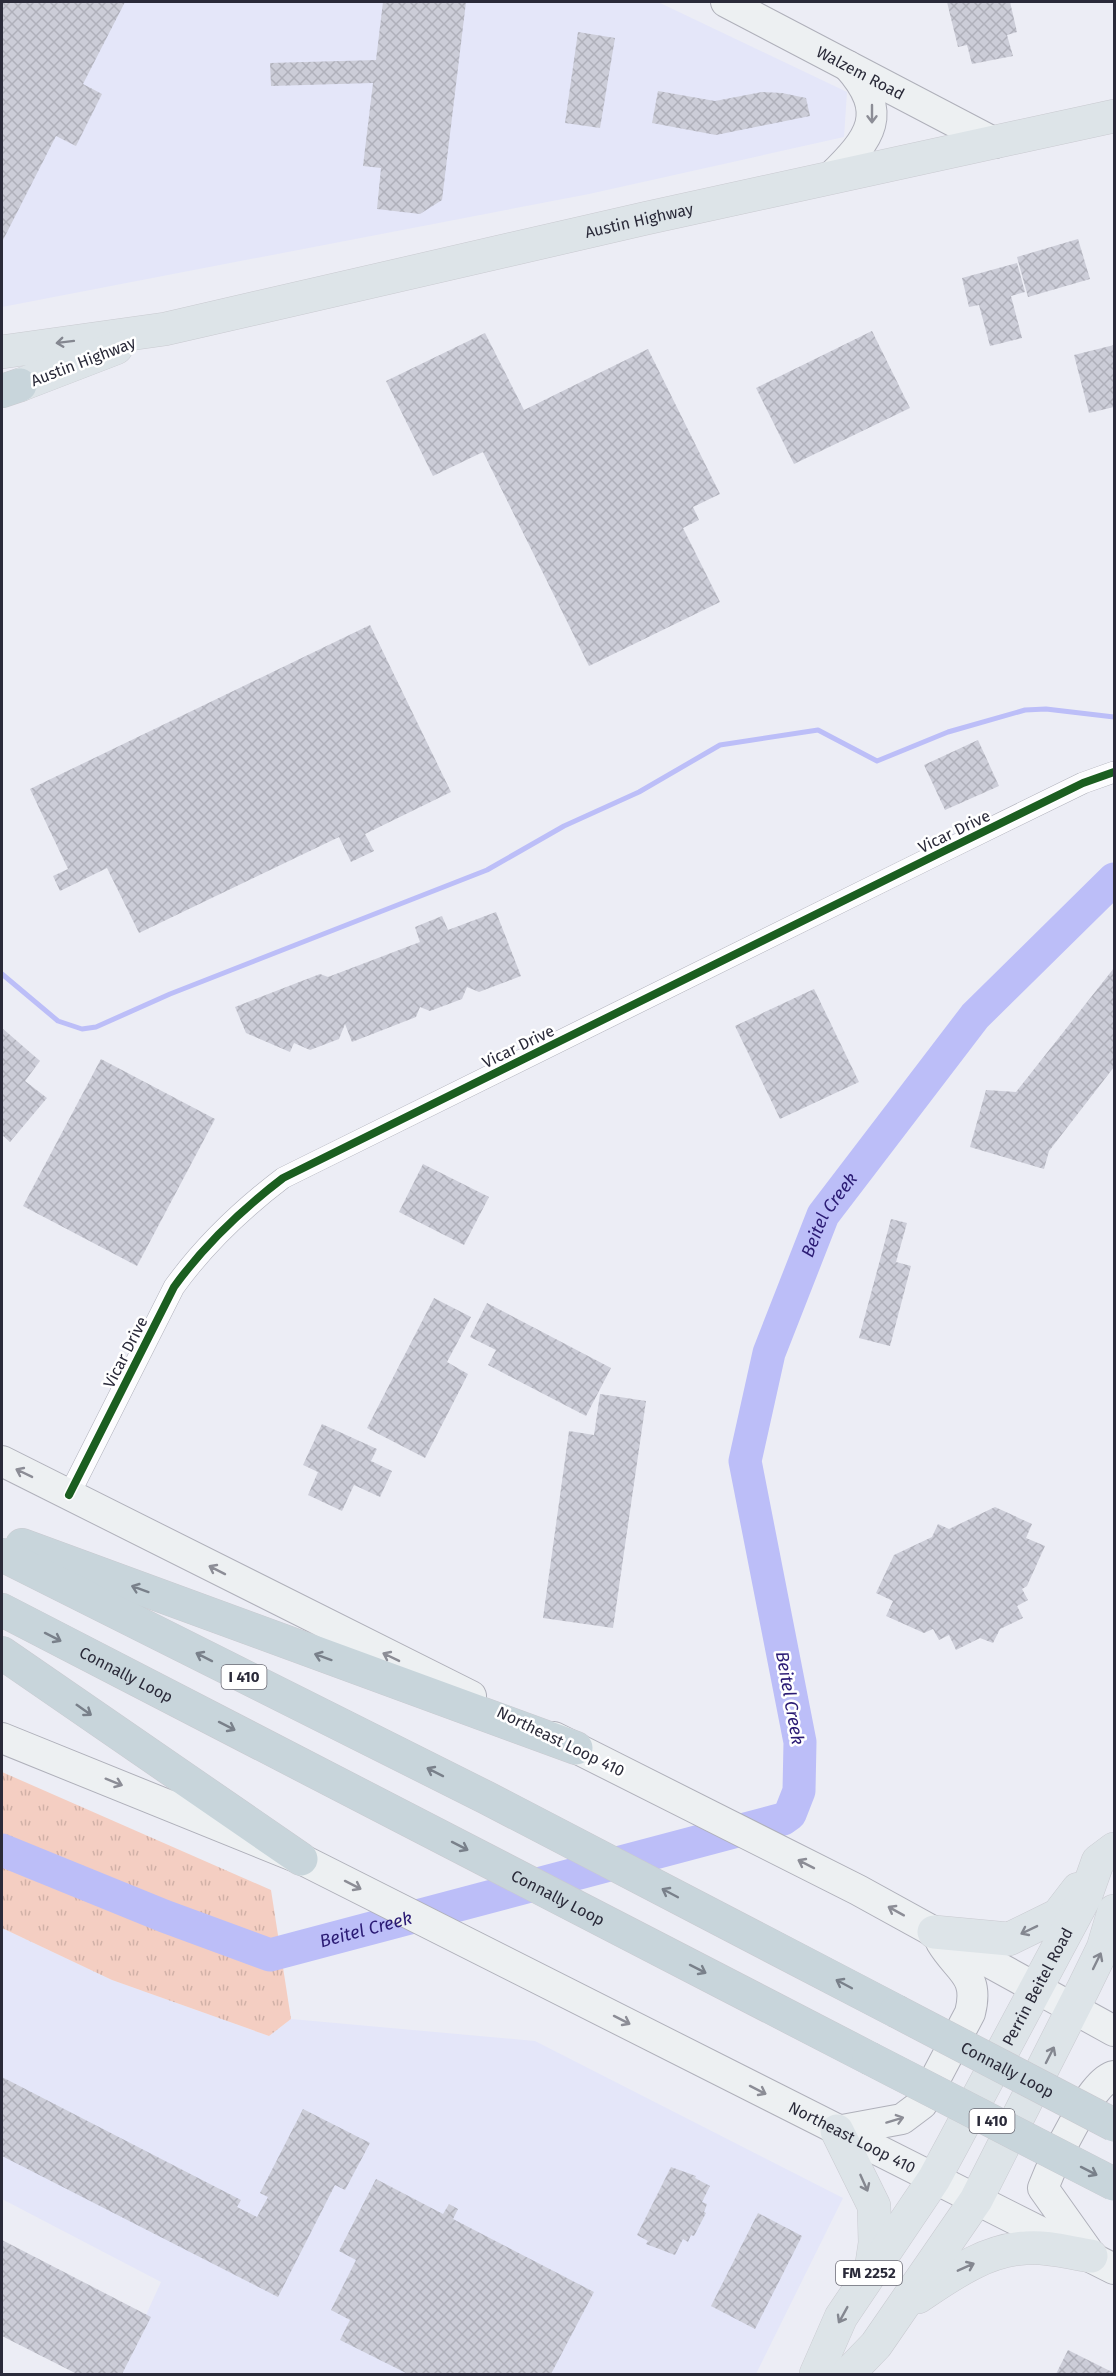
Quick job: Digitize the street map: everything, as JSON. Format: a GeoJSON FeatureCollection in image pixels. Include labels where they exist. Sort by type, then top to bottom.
{"type":"FeatureCollection","features":[{"type":"Feature","properties":{"kind":"highway"},"geometry":{"type":"LineString","coordinates":[[2,1538],[576,1748]]}},
{"type":"Feature","properties":{"kind":"highway","name":"Connally Loop"},"geometry":{"type":"LineString","coordinates":[[2,1555],[488,1798],[1114,2125]]}},
{"type":"Feature","properties":{"kind":"highway","name":"Connally Loop"},"geometry":{"type":"LineString","coordinates":[[2,1610],[1114,2184]]}},
{"type":"Feature","properties":{"kind":"highway"},"geometry":{"type":"LineString","coordinates":[[2,1653],[301,1859]]}},
{"type":"Feature","properties":{"kind":"main road","name":"Walzem Road"},"geometry":{"type":"LineString","coordinates":[[744,6],[995,143]]}},
{"type":"Feature","properties":{"kind":"main road"},"geometry":{"type":"LineString","coordinates":[[831,177],[865,141],[873,121],[872,106],[868,95],[858,77],[846,63]]}},
{"type":"Feature","properties":{"kind":"main road","name":"Austin Highway"},"geometry":{"type":"LineString","coordinates":[[2,352],[165,328],[831,177],[1114,116]]}},
{"type":"Feature","properties":{"kind":"main road","name":"Austin Highway"},"geometry":{"type":"LineString","coordinates":[[8,390],[165,328]]}},
{"type":"Feature","properties":{"kind":"main road","name":"Northeast Loop 410"},"geometry":{"type":"LineString","coordinates":[[2,1461],[858,1890],[1114,2031]]}},
{"type":"Feature","properties":{"kind":"main road","name":"Northeast Loop 410"},"geometry":{"type":"LineString","coordinates":[[2,1738],[301,1859],[837,2131],[1102,2262]]}},
{"type":"Feature","properties":{"kind":"main road"},"geometry":{"type":"LineString","coordinates":[[934,1932],[1010,1939],[1058,1915],[1106,1855]]}},
{"type":"Feature","properties":{"kind":"main road","name":"Perrin Beitel Road"},"geometry":{"type":"LineString","coordinates":[[816,2374],[841,2317],[934,2179],[1037,1990],[1106,1855]]}},
{"type":"Feature","properties":{"kind":"main road"},"geometry":{"type":"LineString","coordinates":[[1074,2009],[1103,1948],[1114,1911]]}},
{"type":"Feature","properties":{"kind":"main road"},"geometry":{"type":"LineString","coordinates":[[870,2272],[875,2243],[874,2206],[837,2131],[902,2119],[922,2104],[970,2013],[974,1990],[971,1980],[934,1932]]}},
{"type":"Feature","properties":{"kind":"main road","name":"FM 2252"},"geometry":{"type":"LineString","coordinates":[[848,2374],[876,2344],[976,2200],[1074,2009]]}},
{"type":"Feature","properties":{"kind":"main road"},"geometry":{"type":"LineString","coordinates":[[1102,2262],[1043,2188],[1091,2094],[1108,2077],[1114,2076]]}},
{"type":"Feature","properties":{"kind":"main road"},"geometry":{"type":"LineString","coordinates":[[900,2310],[958,2269],[997,2253],[1027,2248],[1102,2262]]}},
{"type":"Feature","properties":{"kind":"street","name":"Vicar Drive"},"geometry":{"type":"LineString","coordinates":[[69,1495],[174,1287],[196,1257],[221,1230],[284,1178],[1083,783],[1114,772]]}},
{"type":"Feature","properties":{"kind":"shaded area"},"geometry":{"type":"Polygon","coordinates":[[[2,2],[658,2],[847,92],[844,137],[589,194],[2,307],[2,2]]]}},
{"type":"Feature","properties":{"kind":"shaded area"},"geometry":{"type":"Polygon","coordinates":[[[2,1928],[112,1980],[269,2036],[291,2019],[535,2041],[843,2198],[756,2374],[119,2374],[161,2282],[2,2199],[2,1928]]]}},
{"type":"Feature","properties":{"kind":"green space"},"geometry":{"type":"Polygon","coordinates":[[[2,1772],[271,1890],[291,2019],[269,2036],[112,1980],[2,1928],[2,1772]]]}},
{"type":"Feature","properties":{"kind":"building"},"geometry":{"type":"Polygon","coordinates":[[[2,2],[125,2],[83,84],[102,94],[76,146],[56,136],[2,242],[2,2]]]}},
{"type":"Feature","properties":{"kind":"building"},"geometry":{"type":"Polygon","coordinates":[[[383,2],[466,2],[442,200],[420,214],[377,209],[381,168],[363,166],[373,83],[271,86],[270,63],[376,60],[383,2]]]}},
{"type":"Feature","properties":{"kind":"building"},"geometry":{"type":"Polygon","coordinates":[[[947,2],[1010,2],[1017,32],[1007,35],[1013,56],[972,64],[967,45],[958,47],[947,2]]]}},
{"type":"Feature","properties":{"kind":"building"},"geometry":{"type":"Polygon","coordinates":[[[578,32],[615,38],[600,128],[565,123],[578,32]]]}},
{"type":"Feature","properties":{"kind":"building"},"geometry":{"type":"Polygon","coordinates":[[[658,91],[715,101],[762,92],[782,93],[806,98],[810,116],[716,135],[652,123],[658,91]]]}},
{"type":"Feature","properties":{"kind":"building"},"geometry":{"type":"Polygon","coordinates":[[[1078,239],[1090,279],[1028,297],[1017,257],[1078,239]]]}},
{"type":"Feature","properties":{"kind":"building"},"geometry":{"type":"Polygon","coordinates":[[[1017,263],[1025,292],[1011,296],[1022,338],[990,346],[979,305],[969,307],[962,278],[1017,263]]]}},
{"type":"Feature","properties":{"kind":"building"},"geometry":{"type":"Polygon","coordinates":[[[872,331],[910,408],[794,464],[756,388],[872,331]]]}},
{"type":"Feature","properties":{"kind":"building"},"geometry":{"type":"Polygon","coordinates":[[[485,333],[524,410],[648,349],[720,494],[693,507],[699,520],[683,528],[720,602],[589,666],[483,452],[433,476],[386,381],[485,333]]]}},
{"type":"Feature","properties":{"kind":"building"},"geometry":{"type":"Polygon","coordinates":[[[1114,345],[1114,407],[1089,413],[1074,355],[1114,345]]]}},
{"type":"Feature","properties":{"kind":"building"},"geometry":{"type":"Polygon","coordinates":[[[370,625],[451,792],[365,834],[374,851],[351,862],[339,837],[139,933],[107,868],[60,891],[53,876],[68,869],[30,789],[370,625]]]}},
{"type":"Feature","properties":{"kind":"building"},"geometry":{"type":"Polygon","coordinates":[[[978,740],[999,786],[945,810],[924,765],[978,740]]]}},
{"type":"Feature","properties":{"kind":"building"},"geometry":{"type":"Polygon","coordinates":[[[496,912],[521,976],[479,992],[467,987],[462,999],[430,1011],[420,1007],[416,1017],[352,1042],[345,1024],[339,1039],[310,1050],[294,1043],[290,1052],[246,1033],[235,1007],[320,974],[328,977],[420,942],[415,927],[442,916],[448,930],[496,912]]]}},
{"type":"Feature","properties":{"kind":"building"},"geometry":{"type":"Polygon","coordinates":[[[1114,968],[1114,1067],[1049,1151],[1044,1169],[970,1147],[986,1090],[1016,1092],[1114,968]]]}},
{"type":"Feature","properties":{"kind":"building"},"geometry":{"type":"Polygon","coordinates":[[[814,989],[859,1082],[780,1119],[735,1026],[814,989]]]}},
{"type":"Feature","properties":{"kind":"building"},"geometry":{"type":"Polygon","coordinates":[[[2,1028],[40,1061],[25,1081],[47,1098],[10,1142],[2,1135],[2,1028]]]}},
{"type":"Feature","properties":{"kind":"building"},"geometry":{"type":"Polygon","coordinates":[[[101,1059],[215,1119],[137,1266],[23,1206],[101,1059]]]}},
{"type":"Feature","properties":{"kind":"building"},"geometry":{"type":"Polygon","coordinates":[[[423,1164],[489,1197],[464,1245],[399,1212],[423,1164]]]}},
{"type":"Feature","properties":{"kind":"building"},"geometry":{"type":"Polygon","coordinates":[[[891,1219],[907,1223],[896,1262],[911,1266],[890,1346],[859,1338],[891,1219]]]}},
{"type":"Feature","properties":{"kind":"building"},"geometry":{"type":"Polygon","coordinates":[[[434,1298],[471,1317],[447,1362],[468,1374],[425,1458],[367,1428],[434,1298]]]}},
{"type":"Feature","properties":{"kind":"building"},"geometry":{"type":"Polygon","coordinates":[[[487,1303],[611,1368],[586,1416],[488,1365],[496,1350],[470,1337],[487,1303]]]}},
{"type":"Feature","properties":{"kind":"building"},"geometry":{"type":"Polygon","coordinates":[[[600,1394],[646,1401],[613,1628],[543,1618],[569,1431],[594,1435],[600,1394]]]}},
{"type":"Feature","properties":{"kind":"building"},"geometry":{"type":"Polygon","coordinates":[[[322,1424],[377,1449],[371,1461],[392,1471],[380,1497],[354,1485],[342,1511],[308,1495],[318,1472],[303,1465],[322,1424]]]}},
{"type":"Feature","properties":{"kind":"building"},"geometry":{"type":"Polygon","coordinates":[[[995,1507],[1032,1524],[1026,1538],[1045,1546],[1027,1586],[1022,1589],[1028,1600],[1017,1606],[1023,1618],[1000,1629],[993,1643],[980,1638],[956,1650],[949,1635],[939,1640],[933,1629],[924,1633],[886,1616],[893,1601],[876,1593],[894,1555],[932,1537],[938,1524],[949,1529],[995,1507]]]}},
{"type":"Feature","properties":{"kind":"building"},"geometry":{"type":"Polygon","coordinates":[[[2,2077],[241,2200],[237,2207],[257,2217],[268,2197],[260,2193],[303,2109],[370,2143],[345,2190],[335,2185],[278,2297],[2,2156],[2,2077]]]}},
{"type":"Feature","properties":{"kind":"building"},"geometry":{"type":"Polygon","coordinates":[[[671,2167],[696,2176],[695,2178],[710,2186],[702,2202],[707,2204],[704,2212],[706,2213],[694,2236],[691,2235],[688,2242],[683,2239],[675,2255],[646,2244],[648,2241],[637,2235],[671,2167]]]}},
{"type":"Feature","properties":{"kind":"building"},"geometry":{"type":"Polygon","coordinates":[[[376,2179],[443,2214],[449,2204],[458,2209],[453,2219],[594,2292],[551,2374],[408,2374],[340,2340],[350,2320],[331,2310],[356,2260],[339,2251],[376,2179]]]}},
{"type":"Feature","properties":{"kind":"building"},"geometry":{"type":"Polygon","coordinates":[[[758,2213],[802,2236],[755,2329],[711,2306],[758,2213]]]}},
{"type":"Feature","properties":{"kind":"building"},"geometry":{"type":"Polygon","coordinates":[[[2,2240],[151,2317],[122,2374],[77,2374],[2,2336],[2,2240]]]}},
{"type":"Feature","properties":{"kind":"building"},"geometry":{"type":"Polygon","coordinates":[[[1068,2350],[1114,2373],[1114,2374],[1056,2374],[1068,2350]]]}},
{"type":"Feature","properties":{"kind":"waterway"},"geometry":{"type":"LineString","coordinates":[[2,974],[58,1021],[82,1029],[96,1027],[170,994],[487,870],[564,826],[639,792],[720,745],[818,730],[877,761],[948,732],[1025,710],[1046,709],[1114,717]]}},
{"type":"Feature","properties":{"kind":"waterway","name":"Beitel Creek"},"geometry":{"type":"LineString","coordinates":[[2,1850],[164,1916],[270,1955],[783,1819],[790,1814],[799,1791],[800,1742],[745,1461],[769,1353],[823,1215],[975,1016],[1114,879]]}},
{"type":"Feature","properties":{"kind":"cycle path"},"geometry":{"type":"LineString","coordinates":[[69,1495],[174,1287],[224,1228],[283,1178],[1083,783],[1114,772]]}}]}
